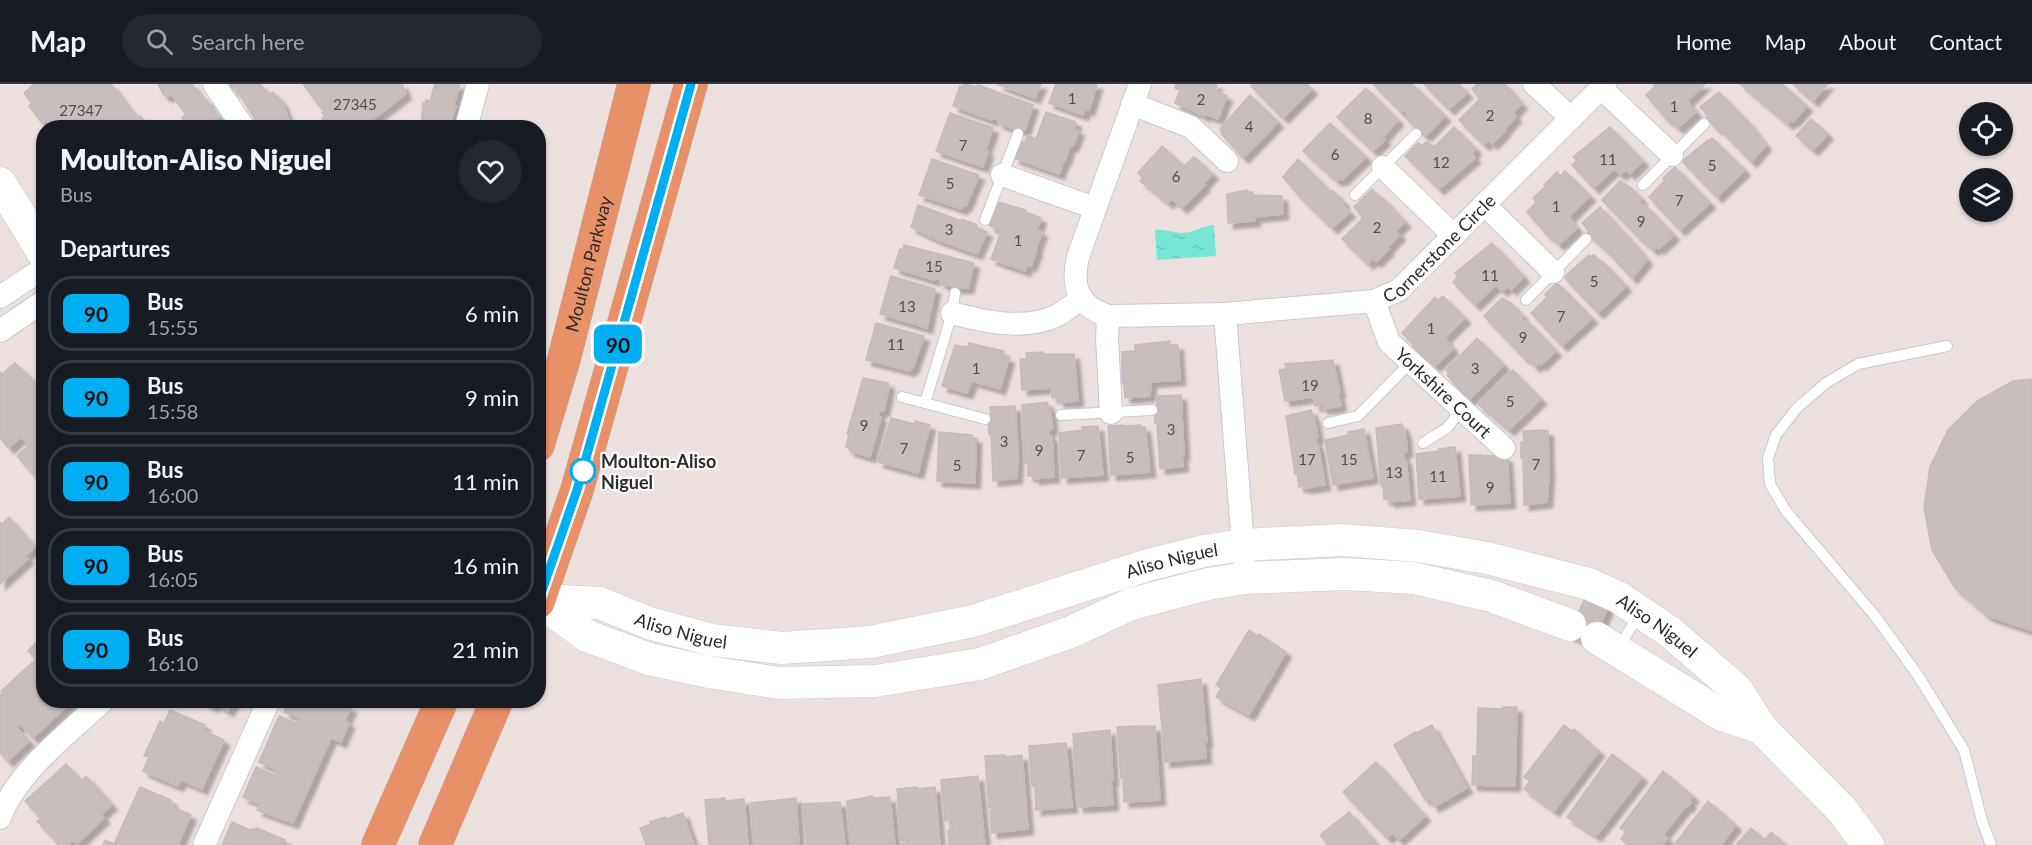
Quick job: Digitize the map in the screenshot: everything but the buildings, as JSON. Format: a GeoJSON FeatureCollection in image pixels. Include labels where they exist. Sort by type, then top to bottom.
{"type":"FeatureCollection","features":[{"type":"Feature","properties":{"kind":"main road","name":"Moulton Parkway"},"geometry":{"type":"LineString","coordinates":[[546,418],[564,358],[634,84]]}},
{"type":"Feature","properties":{"kind":"main road"},"geometry":{"type":"LineString","coordinates":[[546,581],[577,490],[691,84]]}},
{"type":"Feature","properties":{"kind":"main road"},"geometry":{"type":"LineString","coordinates":[[378,845],[438,708]]}},
{"type":"Feature","properties":{"kind":"main road"},"geometry":{"type":"LineString","coordinates":[[435,845],[494,708]]}},
{"type":"Feature","properties":{"kind":"street"},"geometry":{"type":"LineString","coordinates":[[214,84],[239,120]]}},
{"type":"Feature","properties":{"kind":"street"},"geometry":{"type":"LineString","coordinates":[[468,120],[478,84]]}},
{"type":"Feature","properties":{"kind":"street"},"geometry":{"type":"LineString","coordinates":[[1534,84],[1571,118]]}},
{"type":"Feature","properties":{"kind":"street"},"geometry":{"type":"LineString","coordinates":[[1603,86],[1672,156]]}},
{"type":"Feature","properties":{"kind":"street","name":"Cornerstone Circle"},"geometry":{"type":"LineString","coordinates":[[1108,316],[1225,314],[1374,301],[1399,290],[1603,86]]}},
{"type":"Feature","properties":{"kind":"street"},"geometry":{"type":"LineString","coordinates":[[1111,412],[1108,316],[1094,311],[1081,299],[1074,273],[1136,94],[1191,127],[1227,161]]}},
{"type":"Feature","properties":{"kind":"street"},"geometry":{"type":"LineString","coordinates":[[1383,167],[1454,236]]}},
{"type":"Feature","properties":{"kind":"street"},"geometry":{"type":"LineString","coordinates":[[1002,175],[1095,208]]}},
{"type":"Feature","properties":{"kind":"street"},"geometry":{"type":"LineString","coordinates":[[0,183],[36,241]]}},
{"type":"Feature","properties":{"kind":"street"},"geometry":{"type":"LineString","coordinates":[[1484,204],[1554,272]]}},
{"type":"Feature","properties":{"kind":"street"},"geometry":{"type":"LineString","coordinates":[[0,297],[36,273]]}},
{"type":"Feature","properties":{"kind":"street"},"geometry":{"type":"LineString","coordinates":[[953,303],[981,321],[1020,325],[1056,316],[1081,299]]}},
{"type":"Feature","properties":{"kind":"street","name":"Yorkshire Court"},"geometry":{"type":"LineString","coordinates":[[1374,301],[1389,342],[1504,448]]}},
{"type":"Feature","properties":{"kind":"street"},"geometry":{"type":"LineString","coordinates":[[0,331],[36,307]]}},
{"type":"Feature","properties":{"kind":"street"},"geometry":{"type":"LineString","coordinates":[[1225,314],[1245,578]]}},
{"type":"Feature","properties":{"kind":"street","name":"Aliso Niguel"},"geometry":{"type":"LineString","coordinates":[[546,601],[600,603],[649,623],[712,640],[782,648],[870,642],[973,621],[1148,565],[1204,551],[1243,545],[1342,540],[1419,546],[1487,558],[1589,584],[1618,597],[1641,611],[1689,647],[1736,689],[1761,728],[1842,810],[1868,845]]}},
{"type":"Feature","properties":{"kind":"street"},"geometry":{"type":"LineString","coordinates":[[1414,578],[1419,546]]}},
{"type":"Feature","properties":{"kind":"street","name":"Aliso Niguel"},"geometry":{"type":"LineString","coordinates":[[546,606],[587,636],[649,659],[709,672],[779,683],[875,681],[980,664],[1071,632],[1131,604],[1208,584],[1245,578],[1346,574],[1414,578],[1491,596],[1595,638],[1720,714],[1761,728]]}},
{"type":"Feature","properties":{"kind":"street"},"geometry":{"type":"LineString","coordinates":[[0,818],[5,803],[33,767],[96,708]]}},
{"type":"Feature","properties":{"kind":"street"},"geometry":{"type":"LineString","coordinates":[[204,845],[265,708]]}},
{"type":"Feature","properties":{"kind":"lane"},"geometry":{"type":"LineString","coordinates":[[1642,185],[1704,124]]}},
{"type":"Feature","properties":{"kind":"lane"},"geometry":{"type":"LineString","coordinates":[[985,220],[1018,134]]}},
{"type":"Feature","properties":{"kind":"lane"},"geometry":{"type":"LineString","coordinates":[[1355,195],[1416,134]]}},
{"type":"Feature","properties":{"kind":"lane"},"geometry":{"type":"LineString","coordinates":[[1526,300],[1586,239]]}},
{"type":"Feature","properties":{"kind":"lane"},"geometry":{"type":"LineString","coordinates":[[925,403],[953,303]]}},
{"type":"Feature","properties":{"kind":"lane"},"geometry":{"type":"LineString","coordinates":[[1947,346],[1858,364],[1826,383],[1797,408],[1776,435],[1768,458],[1770,484],[1786,511],[1875,616],[1935,702],[1964,750],[1982,821],[1991,845]]}},
{"type":"Feature","properties":{"kind":"lane"},"geometry":{"type":"LineString","coordinates":[[1328,423],[1358,416],[1410,363]]}},
{"type":"Feature","properties":{"kind":"lane"},"geometry":{"type":"LineString","coordinates":[[902,397],[985,419]]}},
{"type":"Feature","properties":{"kind":"lane"},"geometry":{"type":"LineString","coordinates":[[1061,415],[1152,410]]}},
{"type":"Feature","properties":{"kind":"lane"},"geometry":{"type":"LineString","coordinates":[[1423,443],[1447,428],[1461,410]]}},
{"type":"Feature","properties":{"kind":"lane"},"geometry":{"type":"LineString","coordinates":[[1595,638],[1641,611]]}},
{"type":"Feature","properties":{"kind":"water"},"geometry":{"type":"Polygon","coordinates":[[[1214,225],[1216,256],[1157,260],[1155,230],[1184,233],[1214,225]]]}},
{"type":"Feature","properties":{"kind":"bus line","name":"90"},"geometry":{"type":"LineString","coordinates":[[546,579],[577,490],[691,84]]}},
{"type":"Feature","properties":{"kind":"place","name":"Moulton-Aliso Niguel"},"geometry":{"type":"Point","coordinates":[583,471]}}]}
